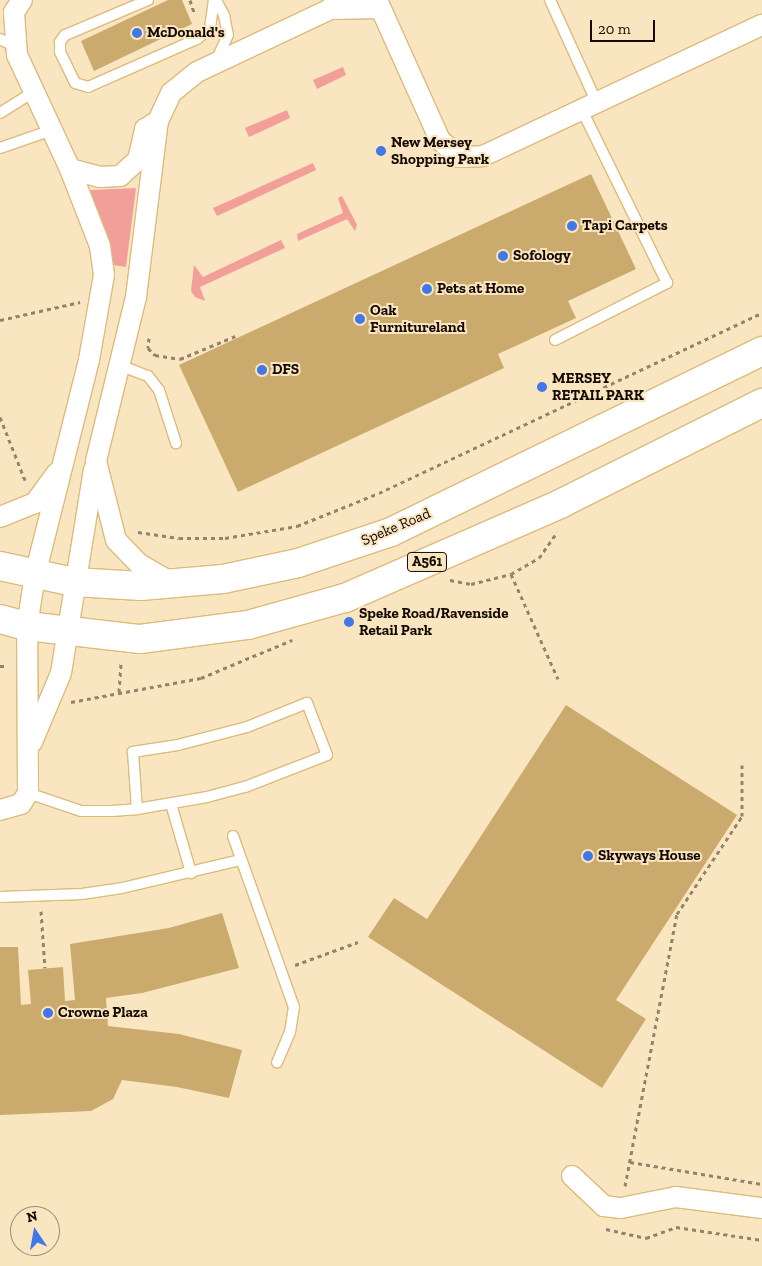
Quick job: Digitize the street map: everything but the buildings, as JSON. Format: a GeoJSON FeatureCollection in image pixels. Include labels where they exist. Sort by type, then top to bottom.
{"type":"FeatureCollection","features":[{"type":"Feature","properties":{"kind":"highway","name":"Speke Road"},"geometry":{"type":"LineString","coordinates":[[0,566],[74,582],[141,586],[223,579],[298,563],[391,532],[762,351]]}},
{"type":"Feature","properties":{"kind":"highway","name":"A561"},"geometry":{"type":"LineString","coordinates":[[0,619],[27,626],[140,639],[248,625],[344,598],[560,504],[762,403]]}},
{"type":"Feature","properties":{"kind":"street"},"geometry":{"type":"LineString","coordinates":[[0,810],[21,804],[28,793],[29,748],[25,666],[27,626],[35,575],[89,360],[104,276],[100,246],[70,169],[34,92],[8,43],[14,12],[22,0]]}},
{"type":"Feature","properties":{"kind":"street"},"geometry":{"type":"LineString","coordinates":[[29,748],[61,673],[69,631],[74,582],[96,461],[136,297],[158,121],[171,93],[215,63],[333,4],[379,4],[440,140],[459,157],[483,156],[762,25]]}},
{"type":"Feature","properties":{"kind":"street"},"geometry":{"type":"LineString","coordinates":[[70,169],[100,177],[120,176],[138,160],[144,130],[158,121]]}},
{"type":"Feature","properties":{"kind":"street"},"geometry":{"type":"LineString","coordinates":[[96,461],[116,540],[139,564],[172,583]]}},
{"type":"Feature","properties":{"kind":"street"},"geometry":{"type":"LineString","coordinates":[[0,517],[35,503],[62,466]]}},
{"type":"Feature","properties":{"kind":"street"},"geometry":{"type":"LineString","coordinates":[[61,673],[83,646],[112,636]]}},
{"type":"Feature","properties":{"kind":"street"},"geometry":{"type":"LineString","coordinates":[[572,1176],[604,1206],[621,1208],[676,1197],[762,1208]]}},
{"type":"Feature","properties":{"kind":"lane"},"geometry":{"type":"LineString","coordinates":[[148,0],[65,35],[60,42],[60,52],[75,83],[88,87],[197,39],[224,15]]}},
{"type":"Feature","properties":{"kind":"lane"},"geometry":{"type":"LineString","coordinates":[[210,28],[215,0]]}},
{"type":"Feature","properties":{"kind":"lane"},"geometry":{"type":"LineString","coordinates":[[215,0],[224,15],[228,35],[215,63]]}},
{"type":"Feature","properties":{"kind":"lane"},"geometry":{"type":"LineString","coordinates":[[550,0],[590,107],[667,283],[555,340]]}},
{"type":"Feature","properties":{"kind":"lane"},"geometry":{"type":"LineString","coordinates":[[0,113],[34,92]]}},
{"type":"Feature","properties":{"kind":"lane"},"geometry":{"type":"LineString","coordinates":[[0,148],[52,130]]}},
{"type":"Feature","properties":{"kind":"lane"},"geometry":{"type":"LineString","coordinates":[[120,364],[148,376],[160,390],[176,443]]}},
{"type":"Feature","properties":{"kind":"lane"},"geometry":{"type":"LineString","coordinates":[[28,793],[81,811],[137,809],[171,804],[245,787],[327,755],[307,703],[247,727],[178,745],[133,752],[137,809]]}},
{"type":"Feature","properties":{"kind":"lane"},"geometry":{"type":"LineString","coordinates":[[171,804],[191,873]]}},
{"type":"Feature","properties":{"kind":"lane"},"geometry":{"type":"LineString","coordinates":[[233,836],[294,1007],[290,1032],[278,1062]]}},
{"type":"Feature","properties":{"kind":"lane"},"geometry":{"type":"LineString","coordinates":[[0,897],[40,896],[122,888],[240,860]]}},
{"type":"Feature","properties":{"kind":"path"},"geometry":{"type":"LineString","coordinates":[[190,0],[196,21]]}},
{"type":"Feature","properties":{"kind":"path"},"geometry":{"type":"LineString","coordinates":[[130,530],[179,538],[225,538],[297,526],[379,493],[762,313]]}},
{"type":"Feature","properties":{"kind":"path"},"geometry":{"type":"LineString","coordinates":[[150,333],[148,348],[155,356],[167,360],[189,357],[238,335]]}},
{"type":"Feature","properties":{"kind":"path"},"geometry":{"type":"LineString","coordinates":[[0,417],[26,478],[22,484]]}},
{"type":"Feature","properties":{"kind":"path"},"geometry":{"type":"LineString","coordinates":[[443,576],[472,584],[511,574],[539,558],[557,532],[558,524]]}},
{"type":"Feature","properties":{"kind":"path"},"geometry":{"type":"LineString","coordinates":[[511,574],[558,679]]}},
{"type":"Feature","properties":{"kind":"path"},"geometry":{"type":"LineString","coordinates":[[49,700],[60,705],[201,678],[282,644]]}},
{"type":"Feature","properties":{"kind":"path"},"geometry":{"type":"LineString","coordinates":[[0,666],[25,666]]}},
{"type":"Feature","properties":{"kind":"path"},"geometry":{"type":"LineString","coordinates":[[616,1231],[677,914],[742,816],[742,765]]}},
{"type":"Feature","properties":{"kind":"path"},"geometry":{"type":"LineString","coordinates":[[40,896],[45,968]]}},
{"type":"Feature","properties":{"kind":"path"},"geometry":{"type":"LineString","coordinates":[[282,969],[358,942]]}},
{"type":"Feature","properties":{"kind":"path"},"geometry":{"type":"LineString","coordinates":[[630,1162],[762,1184]]}},
{"type":"Feature","properties":{"kind":"path"},"geometry":{"type":"LineString","coordinates":[[600,1228],[646,1238],[676,1227],[762,1240]]}},
{"type":"Feature","properties":{"kind":"shaded area"},"geometry":{"type":"Polygon","coordinates":[[[343,67],[346,75],[317,89],[313,80],[343,67]]]}},
{"type":"Feature","properties":{"kind":"shaded area"},"geometry":{"type":"Polygon","coordinates":[[[287,110],[290,118],[249,137],[245,128],[287,110]]]}},
{"type":"Feature","properties":{"kind":"shaded area"},"geometry":{"type":"Polygon","coordinates":[[[313,163],[316,170],[217,216],[213,208],[313,163]]]}},
{"type":"Feature","properties":{"kind":"shaded area"},"geometry":{"type":"Polygon","coordinates":[[[136,188],[126,267],[112,265],[105,231],[90,190],[136,188]]]}},
{"type":"Feature","properties":{"kind":"shaded area"},"geometry":{"type":"Polygon","coordinates":[[[342,196],[357,225],[355,231],[347,219],[298,241],[297,234],[343,213],[338,198],[342,196]]]}},
{"type":"Feature","properties":{"kind":"shaded area"},"geometry":{"type":"Polygon","coordinates":[[[281,240],[285,248],[200,287],[205,301],[195,297],[191,291],[194,265],[203,277],[281,240]]]}},
{"type":"Feature","properties":{"kind":"place","name":"McDonald's"},"geometry":{"type":"Point","coordinates":[137,33]}},
{"type":"Feature","properties":{"kind":"place","name":"New Mersey Shopping Park"},"geometry":{"type":"Point","coordinates":[381,151]}},
{"type":"Feature","properties":{"kind":"place","name":"Tapi Carpets"},"geometry":{"type":"Point","coordinates":[572,226]}},
{"type":"Feature","properties":{"kind":"place","name":"Sofology"},"geometry":{"type":"Point","coordinates":[503,256]}},
{"type":"Feature","properties":{"kind":"place","name":"Pets at Home"},"geometry":{"type":"Point","coordinates":[427,289]}},
{"type":"Feature","properties":{"kind":"place","name":"Oak Furnitureland"},"geometry":{"type":"Point","coordinates":[360,319]}},
{"type":"Feature","properties":{"kind":"place","name":"DFS"},"geometry":{"type":"Point","coordinates":[262,370]}},
{"type":"Feature","properties":{"kind":"place","name":"MERSEY RETAIL PARK"},"geometry":{"type":"Point","coordinates":[542,387]}},
{"type":"Feature","properties":{"kind":"place","name":"Speke Road/Ravenside Retail Park"},"geometry":{"type":"Point","coordinates":[349,622]}},
{"type":"Feature","properties":{"kind":"place","name":"Skyways House"},"geometry":{"type":"Point","coordinates":[588,856]}},
{"type":"Feature","properties":{"kind":"place","name":"Crowne Plaza"},"geometry":{"type":"Point","coordinates":[48,1013]}}]}
